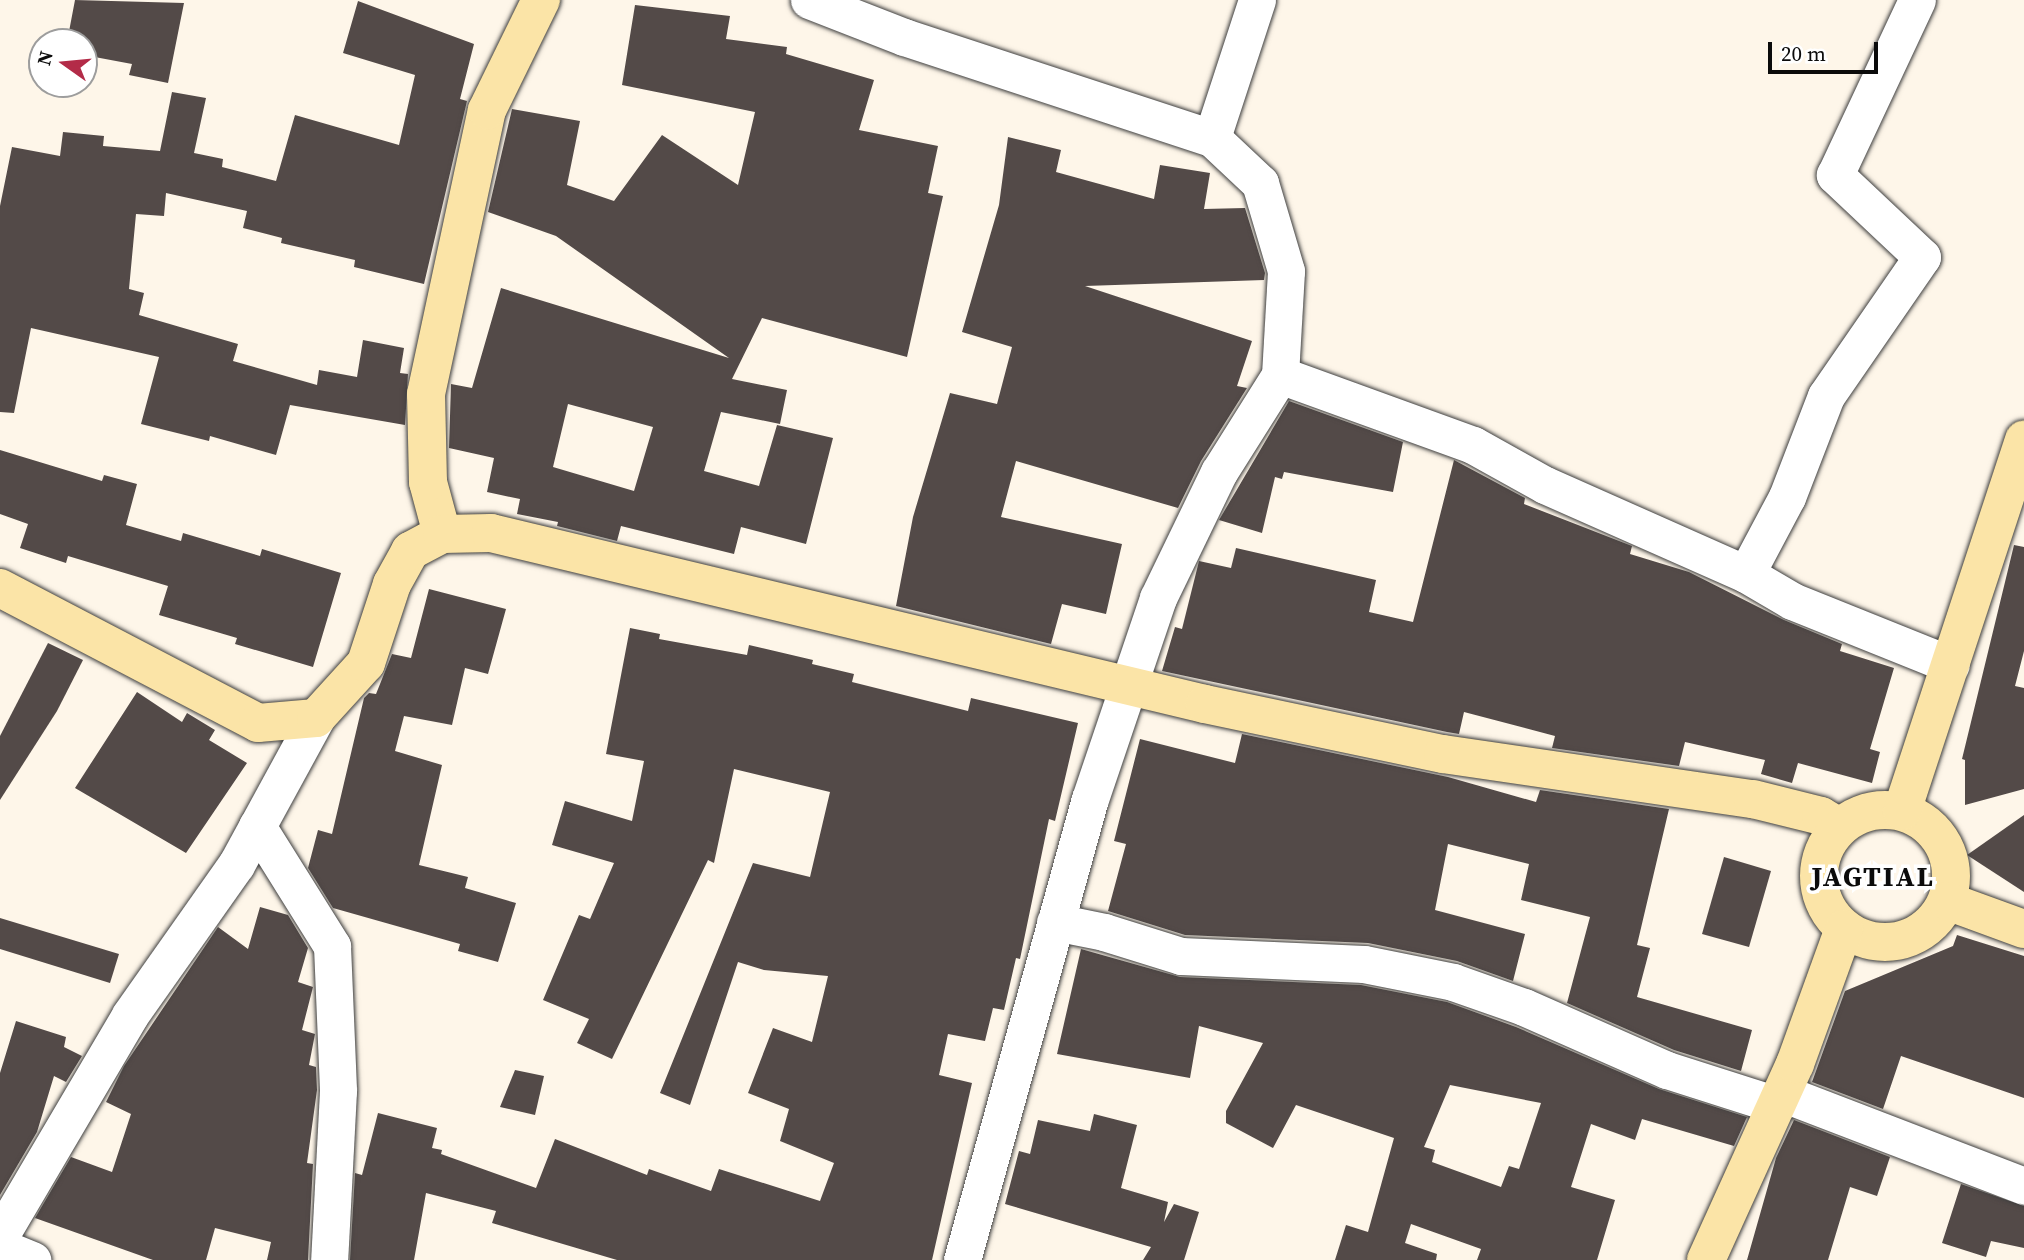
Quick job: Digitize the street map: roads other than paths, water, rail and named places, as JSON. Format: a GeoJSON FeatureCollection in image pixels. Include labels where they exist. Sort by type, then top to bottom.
{"type":"FeatureCollection","features":[{"type":"Feature","properties":{"kind":"main road"},"geometry":{"type":"LineString","coordinates":[[442,534],[428,482],[426,394],[487,110],[541,0]]}},
{"type":"Feature","properties":{"kind":"main road"},"geometry":{"type":"LineString","coordinates":[[1902,811],[2024,440]]}},
{"type":"Feature","properties":{"kind":"main road"},"geometry":{"type":"LineString","coordinates":[[0,588],[258,723],[316,718],[366,663],[392,584],[410,551],[442,534],[491,533],[1130,687],[1443,754],[1753,799],[1821,816],[1839,827]]}},
{"type":"Feature","properties":{"kind":"main road"},"geometry":{"type":"LineString","coordinates":[[1879,809],[1902,811],[1922,820],[1944,846],[1952,879],[1947,901],[1921,932],[1902,941],[1882,943],[1844,929],[1829,912],[1820,891],[1818,868],[1825,846],[1839,827],[1857,815],[1879,809]]}},
{"type":"Feature","properties":{"kind":"main road"},"geometry":{"type":"LineString","coordinates":[[1947,901],[2024,929]]}},
{"type":"Feature","properties":{"kind":"main road"},"geometry":{"type":"LineString","coordinates":[[1706,1260],[1779,1099],[1844,929]]}},
{"type":"Feature","properties":{"kind":"street"},"geometry":{"type":"LineString","coordinates":[[809,0],[917,41],[1212,138],[1261,183],[1286,271],[1280,375],[1219,472],[1158,598],[1090,799],[962,1260]]}},
{"type":"Feature","properties":{"kind":"street"},"geometry":{"type":"LineString","coordinates":[[1212,138],[1257,0]]}},
{"type":"Feature","properties":{"kind":"street"},"geometry":{"type":"LineString","coordinates":[[1746,574],[1787,497],[1826,396],[1922,257],[1835,175],[1917,0]]}},
{"type":"Feature","properties":{"kind":"street"},"geometry":{"type":"LineString","coordinates":[[1280,375],[1473,445],[1545,485],[1746,574],[1791,601],[1951,665]]}},
{"type":"Feature","properties":{"kind":"street"},"geometry":{"type":"LineString","coordinates":[[0,1236],[130,1015],[236,865],[316,718]]}},
{"type":"Feature","properties":{"kind":"street"},"geometry":{"type":"LineString","coordinates":[[257,826],[332,946],[338,1091],[329,1260]]}},
{"type":"Feature","properties":{"kind":"street"},"geometry":{"type":"LineString","coordinates":[[1055,922],[1104,932],[1181,956],[1364,964],[1453,982],[1524,1007],[1667,1070],[1779,1099],[2024,1186]]}},
{"type":"Feature","properties":{"kind":"street"},"geometry":{"type":"LineString","coordinates":[[0,1247],[32,1260]]}},
{"type":"Feature","properties":{"kind":"district","name":"JAGTIAL"},"geometry":{"type":"Point","coordinates":[1873,876]}}]}
